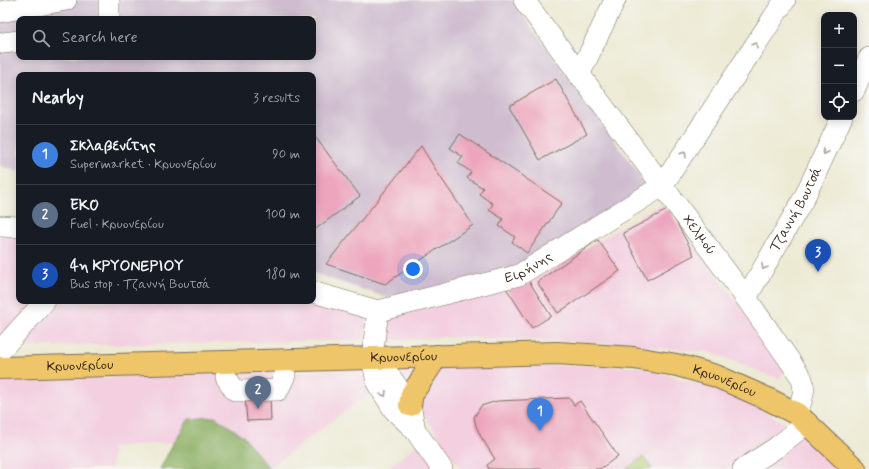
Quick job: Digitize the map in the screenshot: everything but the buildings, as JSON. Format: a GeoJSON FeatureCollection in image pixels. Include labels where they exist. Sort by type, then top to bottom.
{"type":"FeatureCollection","features":[{"type":"Feature","properties":{"kind":"main road","name":"Κρυονερίου"},"geometry":{"type":"LineString","coordinates":[[0,368],[557,353],[634,358],[677,365],[716,376],[768,399],[802,418]]}},
{"type":"Feature","properties":{"kind":"main road"},"geometry":{"type":"LineString","coordinates":[[410,405],[412,394],[437,356]]}},
{"type":"Feature","properties":{"kind":"main road"},"geometry":{"type":"LineString","coordinates":[[802,418],[855,469]]}},
{"type":"Feature","properties":{"kind":"street"},"geometry":{"type":"LineString","coordinates":[[0,12],[66,0]]}},
{"type":"Feature","properties":{"kind":"street"},"geometry":{"type":"LineString","coordinates":[[109,0],[109,16]]}},
{"type":"Feature","properties":{"kind":"street","name":"Χελμού"},"geometry":{"type":"LineString","coordinates":[[524,0],[746,298],[801,377],[805,391],[802,418]]}},
{"type":"Feature","properties":{"kind":"street"},"geometry":{"type":"LineString","coordinates":[[579,75],[615,0]]}},
{"type":"Feature","properties":{"kind":"street"},"geometry":{"type":"LineString","coordinates":[[662,186],[785,0]]}},
{"type":"Feature","properties":{"kind":"street"},"geometry":{"type":"LineString","coordinates":[[857,84],[869,58]]}},
{"type":"Feature","properties":{"kind":"street","name":"Τζαννή Βουτσά"},"geometry":{"type":"LineString","coordinates":[[746,298],[804,198],[841,120]]}},
{"type":"Feature","properties":{"kind":"street","name":"Ειρήνης"},"geometry":{"type":"LineString","coordinates":[[378,312],[519,275],[662,186]]}},
{"type":"Feature","properties":{"kind":"street"},"geometry":{"type":"LineString","coordinates":[[0,226],[16,226]]}},
{"type":"Feature","properties":{"kind":"street"},"geometry":{"type":"LineString","coordinates":[[316,293],[378,312],[372,357],[377,383],[394,410],[415,430],[442,469]]}},
{"type":"Feature","properties":{"kind":"street"},"geometry":{"type":"LineString","coordinates":[[0,352],[42,304]]}},
{"type":"Feature","properties":{"kind":"street"},"geometry":{"type":"LineString","coordinates":[[372,357],[389,375],[410,405],[415,430]]}},
{"type":"Feature","properties":{"kind":"street"},"geometry":{"type":"LineString","coordinates":[[226,377],[235,391],[278,390],[284,375]]}},
{"type":"Feature","properties":{"kind":"street"},"geometry":{"type":"LineString","coordinates":[[743,469],[777,447],[802,418]]}},
{"type":"Feature","properties":{"kind":"shaded area"},"geometry":{"type":"Polygon","coordinates":[[[0,0],[512,0],[648,187],[520,267],[388,298],[316,274],[316,72],[16,72],[16,171],[0,166],[0,0]]]}},
{"type":"Feature","properties":{"kind":"shaded area"},"geometry":{"type":"Polygon","coordinates":[[[662,203],[787,368],[779,379],[710,352],[588,342],[444,337],[382,341],[385,318],[496,291],[545,272],[662,203]]]}},
{"type":"Feature","properties":{"kind":"shaded area"},"geometry":{"type":"Polygon","coordinates":[[[0,235],[16,236],[16,304],[316,304],[316,302],[367,318],[364,340],[0,347],[0,235]]]}},
{"type":"Feature","properties":{"kind":"shaded area"},"geometry":{"type":"Polygon","coordinates":[[[543,365],[641,367],[735,395],[808,436],[821,449],[836,469],[652,469],[643,457],[626,469],[461,469],[390,366],[543,365]]]}},
{"type":"Feature","properties":{"kind":"shaded area"},"geometry":{"type":"Polygon","coordinates":[[[366,369],[377,388],[269,468],[243,436],[189,419],[174,442],[113,447],[111,469],[0,469],[0,381],[366,369]]]}},
{"type":"Feature","properties":{"kind":"shaded area"},"geometry":{"type":"Polygon","coordinates":[[[420,442],[438,469],[386,469],[420,442]]]}},
{"type":"Feature","properties":{"kind":"green space"},"geometry":{"type":"Polygon","coordinates":[[[215,417],[243,436],[269,468],[160,469],[174,442],[189,419],[215,417]]]}},
{"type":"Feature","properties":{"kind":"green space"},"geometry":{"type":"Polygon","coordinates":[[[643,457],[652,469],[626,469],[643,457]]]}},
{"type":"Feature","properties":{"kind":"place","name":"4η ΚΡΥΟΝΕΡΙΟΥ"},"geometry":{"type":"Point","coordinates":[818,272]}},
{"type":"Feature","properties":{"kind":"place","name":"EKO"},"geometry":{"type":"Point","coordinates":[258,409]}},
{"type":"Feature","properties":{"kind":"place","name":"Σκλαβενίτης"},"geometry":{"type":"Point","coordinates":[540,431]}}]}
